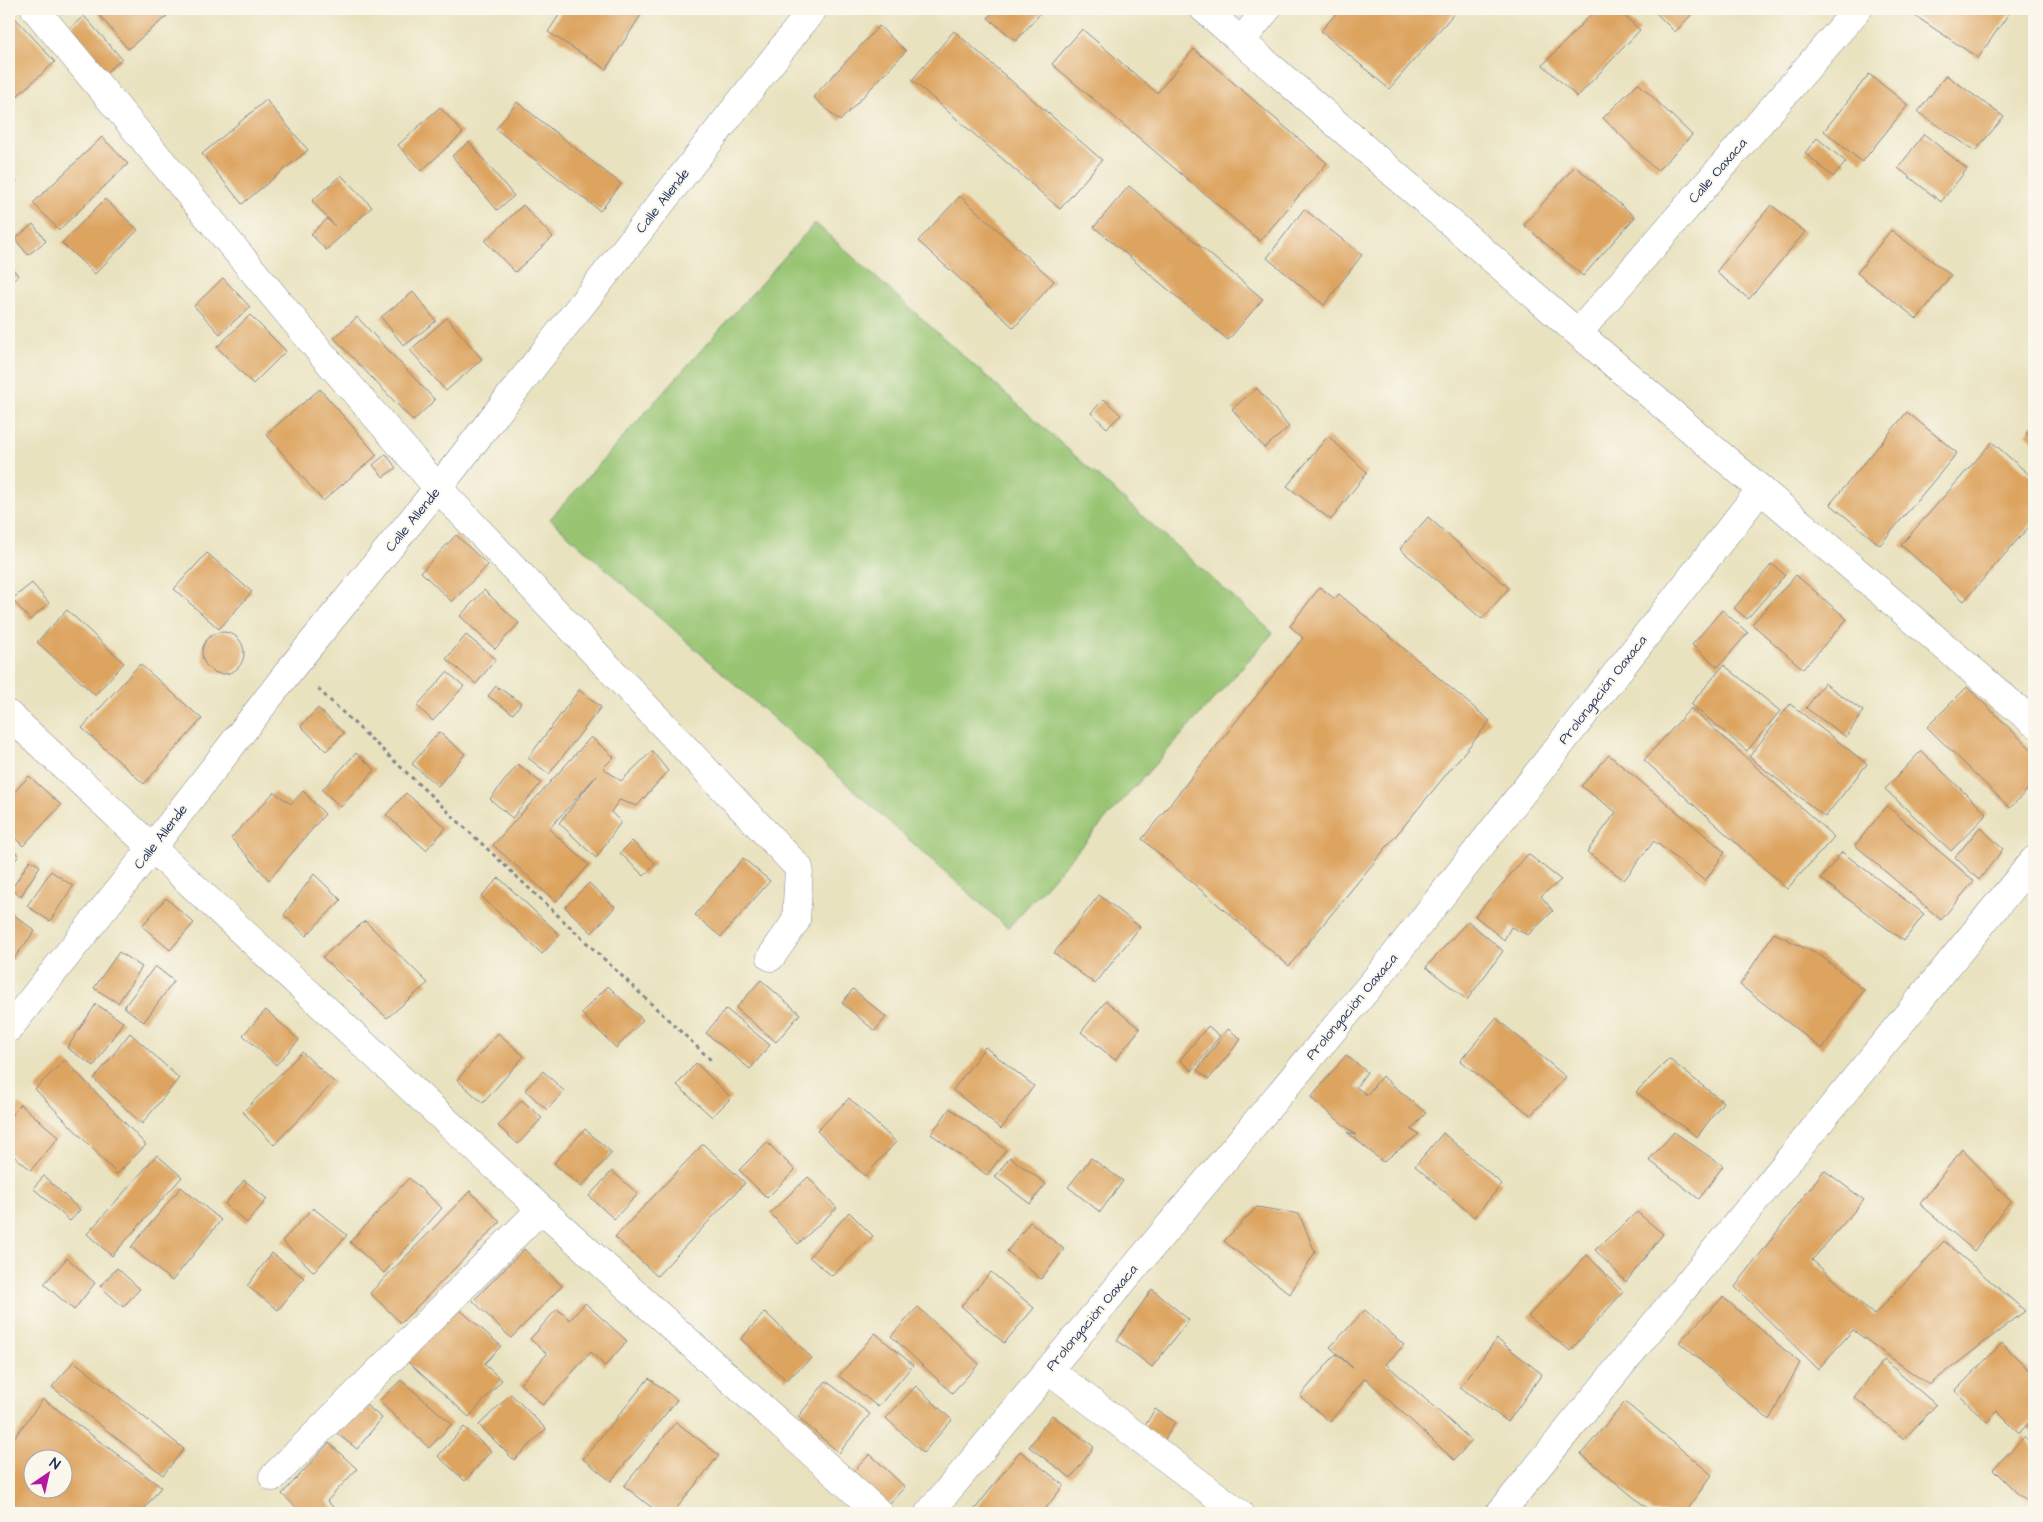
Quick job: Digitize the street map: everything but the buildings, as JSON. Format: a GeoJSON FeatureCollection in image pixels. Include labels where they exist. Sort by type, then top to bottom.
{"type":"FeatureCollection","features":[{"type":"Feature","properties":{"kind":"street"},"geometry":{"type":"LineString","coordinates":[[35,9],[322,354],[438,488],[799,868],[796,921],[771,957]]}},
{"type":"Feature","properties":{"kind":"street","name":"Calle Allende"},"geometry":{"type":"LineString","coordinates":[[9,1028],[293,666],[438,488],[813,9]]}},
{"type":"Feature","properties":{"kind":"street"},"geometry":{"type":"LineString","coordinates":[[1204,9],[1578,333],[2034,723]]}},
{"type":"Feature","properties":{"kind":"street"},"geometry":{"type":"LineString","coordinates":[[1242,40],[1267,9]]}},
{"type":"Feature","properties":{"kind":"street","name":"Calle Oaxaca"},"geometry":{"type":"LineString","coordinates":[[1578,333],[1858,9]]}},
{"type":"Feature","properties":{"kind":"street","name":"Prolongación Oaxaca"},"geometry":{"type":"LineString","coordinates":[[929,1513],[1384,969],[1761,489]]}},
{"type":"Feature","properties":{"kind":"street"},"geometry":{"type":"LineString","coordinates":[[9,715],[541,1210],[879,1513]]}},
{"type":"Feature","properties":{"kind":"street"},"geometry":{"type":"LineString","coordinates":[[1500,1513],[2034,860]]}},
{"type":"Feature","properties":{"kind":"street"},"geometry":{"type":"LineString","coordinates":[[273,1476],[541,1210]]}},
{"type":"Feature","properties":{"kind":"street"},"geometry":{"type":"LineString","coordinates":[[1049,1370],[1239,1513]]}},
{"type":"Feature","properties":{"kind":"path"},"geometry":{"type":"LineString","coordinates":[[293,666],[712,1061]]}},
{"type":"Feature","properties":{"kind":"green space"},"geometry":{"type":"Polygon","coordinates":[[[815,223],[1273,633],[1008,928],[550,519],[815,223]]]}}]}
